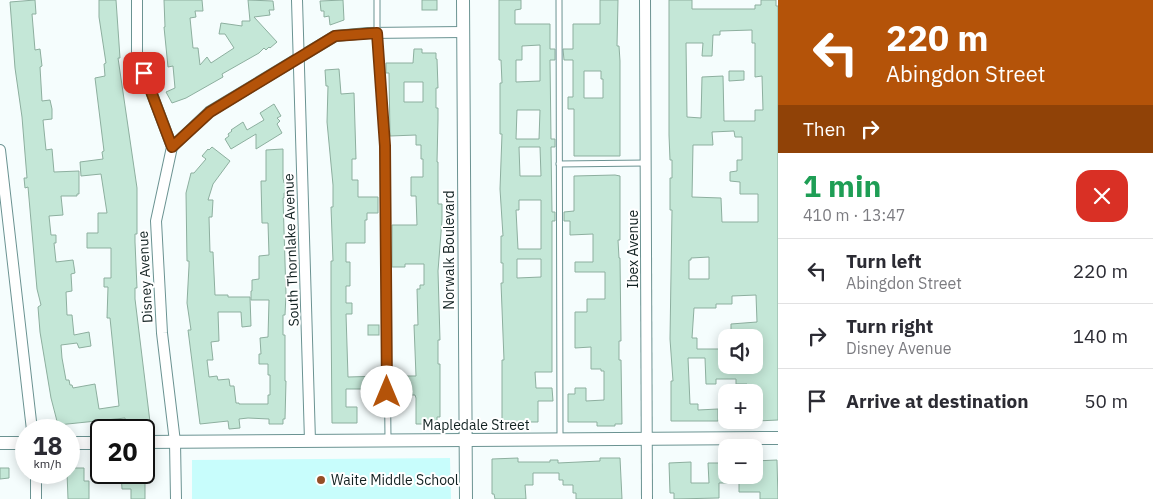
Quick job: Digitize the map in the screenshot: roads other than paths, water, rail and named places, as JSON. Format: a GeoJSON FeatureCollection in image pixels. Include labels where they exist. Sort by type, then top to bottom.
{"type":"FeatureCollection","features":[{"type":"Feature","properties":{"kind":"street"},"geometry":{"type":"LineString","coordinates":[[137,0],[137,54],[172,147],[210,112],[335,36],[377,33],[463,32]]}},
{"type":"Feature","properties":{"kind":"street","name":"South Thornlake Avenue"},"geometry":{"type":"LineString","coordinates":[[297,0],[310,441]]}},
{"type":"Feature","properties":{"kind":"street","name":"Norwalk Boulevard"},"geometry":{"type":"LineString","coordinates":[[463,0],[466,499]]}},
{"type":"Feature","properties":{"kind":"street","name":"Ibex Avenue"},"geometry":{"type":"LineString","coordinates":[[645,0],[647,499]]}},
{"type":"Feature","properties":{"kind":"street","name":"Disney Avenue"},"geometry":{"type":"LineString","coordinates":[[172,147],[156,221],[162,333],[175,442],[176,499]]}},
{"type":"Feature","properties":{"kind":"street"},"geometry":{"type":"LineString","coordinates":[[0,150],[31,419]]}},
{"type":"Feature","properties":{"kind":"street","name":"Mapledale Street"},"geometry":{"type":"LineString","coordinates":[[155,442],[778,438]]}},
{"type":"Feature","properties":{"kind":"street"},"geometry":{"type":"LineString","coordinates":[[0,443],[15,443]]}},
{"type":"Feature","properties":{"kind":"street"},"geometry":{"type":"LineString","coordinates":[[36,484],[36,499]]}},
{"type":"Feature","properties":{"kind":"lane"},"geometry":{"type":"LineString","coordinates":[[377,0],[377,33],[385,146],[388,440]]}},
{"type":"Feature","properties":{"kind":"lane"},"geometry":{"type":"LineString","coordinates":[[558,0],[560,439]]}},
{"type":"Feature","properties":{"kind":"lane"},"geometry":{"type":"LineString","coordinates":[[559,164],[646,163]]}},
{"type":"Feature","properties":{"kind":"place","name":"Waite Middle School"},"geometry":{"type":"Point","coordinates":[321,480]}}]}
